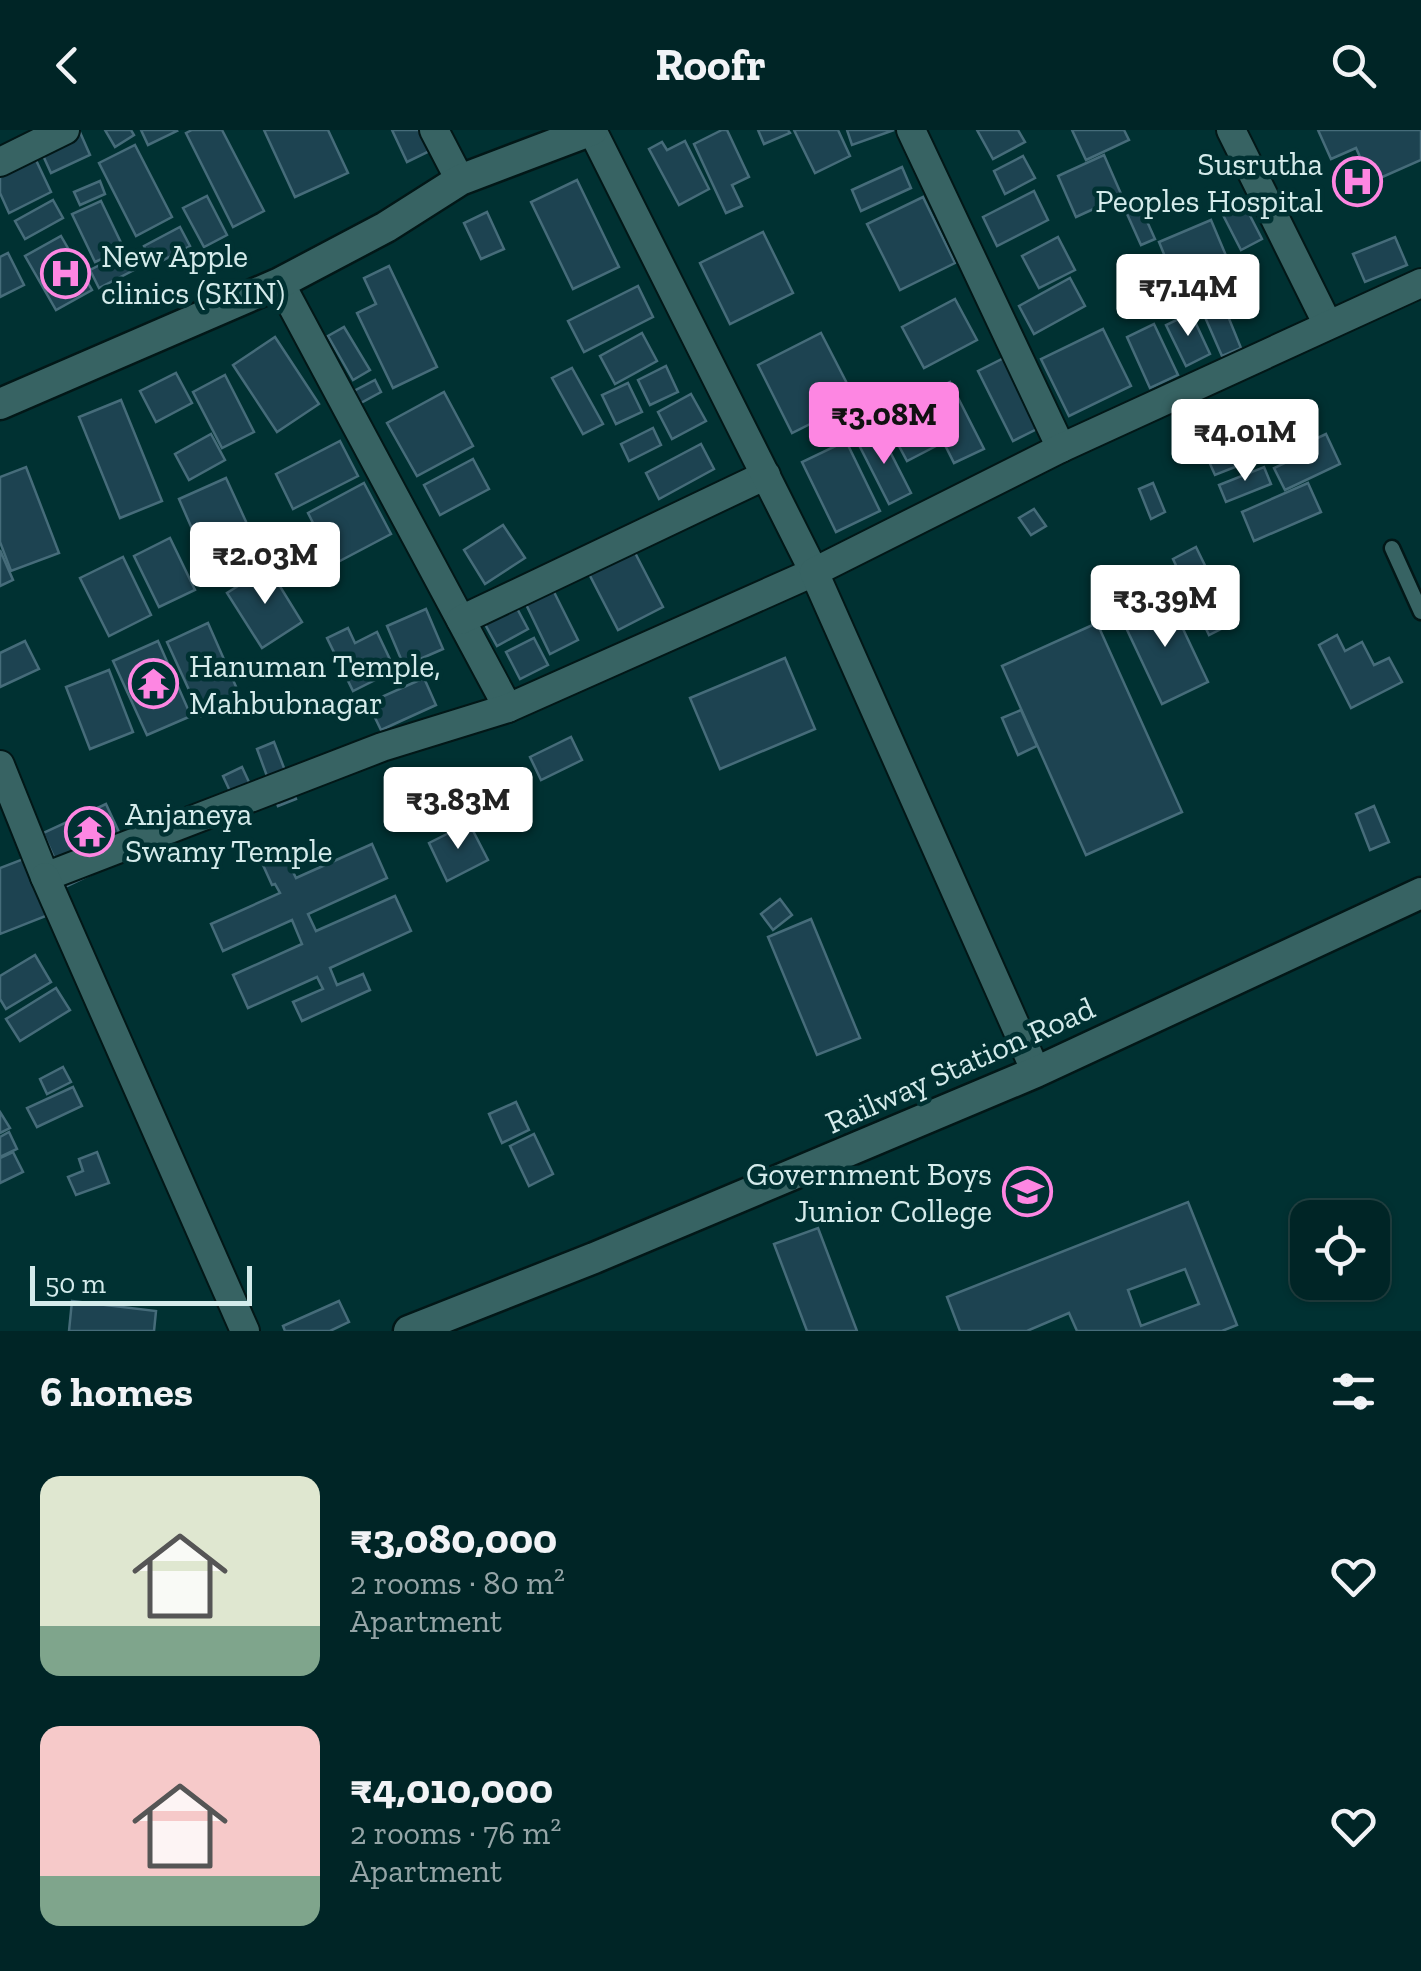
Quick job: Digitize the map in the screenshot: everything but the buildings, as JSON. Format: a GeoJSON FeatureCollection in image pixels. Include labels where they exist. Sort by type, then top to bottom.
{"type":"FeatureCollection","features":[{"type":"Feature","properties":{"kind":"street"},"geometry":{"type":"LineString","coordinates":[[0,162],[65,130]]}},
{"type":"Feature","properties":{"kind":"street"},"geometry":{"type":"LineString","coordinates":[[434,130],[460,180]]}},
{"type":"Feature","properties":{"kind":"street"},"geometry":{"type":"LineString","coordinates":[[0,404],[280,283],[386,227],[460,180],[592,130],[814,572],[1036,1072]]}},
{"type":"Feature","properties":{"kind":"street"},"geometry":{"type":"LineString","coordinates":[[911,130],[1060,448]]}},
{"type":"Feature","properties":{"kind":"street"},"geometry":{"type":"LineString","coordinates":[[1231,130],[1328,325]]}},
{"type":"Feature","properties":{"kind":"street"},"geometry":{"type":"LineString","coordinates":[[280,283],[508,708]]}},
{"type":"Feature","properties":{"kind":"street"},"geometry":{"type":"LineString","coordinates":[[46,877],[382,747],[508,708],[814,572],[1060,448],[1421,283]]}},
{"type":"Feature","properties":{"kind":"street"},"geometry":{"type":"LineString","coordinates":[[460,620],[766,475]]}},
{"type":"Feature","properties":{"kind":"street"},"geometry":{"type":"LineString","coordinates":[[0,765],[244,1331]]}},
{"type":"Feature","properties":{"kind":"street","name":"Railway Station Road"},"geometry":{"type":"LineString","coordinates":[[409,1331],[594,1258],[1036,1072],[1421,894]]}},
{"type":"Feature","properties":{"kind":"lane"},"geometry":{"type":"LineString","coordinates":[[1392,548],[1421,612]]}},
{"type":"Feature","properties":{"kind":"place","name":"Susrutha Peoples Hospital"},"geometry":{"type":"Point","coordinates":[1358,182]}},
{"type":"Feature","properties":{"kind":"place","name":"New Apple clinics (SKIN)"},"geometry":{"type":"Point","coordinates":[66,274]}},
{"type":"Feature","properties":{"kind":"place","name":"Hanuman Temple, Mahbubnagar"},"geometry":{"type":"Point","coordinates":[154,684]}},
{"type":"Feature","properties":{"kind":"place","name":"Anjaneya Swamy Temple"},"geometry":{"type":"Point","coordinates":[90,832]}},
{"type":"Feature","properties":{"kind":"place","name":"Government Boys Junior College"},"geometry":{"type":"Point","coordinates":[1027,1192]}}]}
